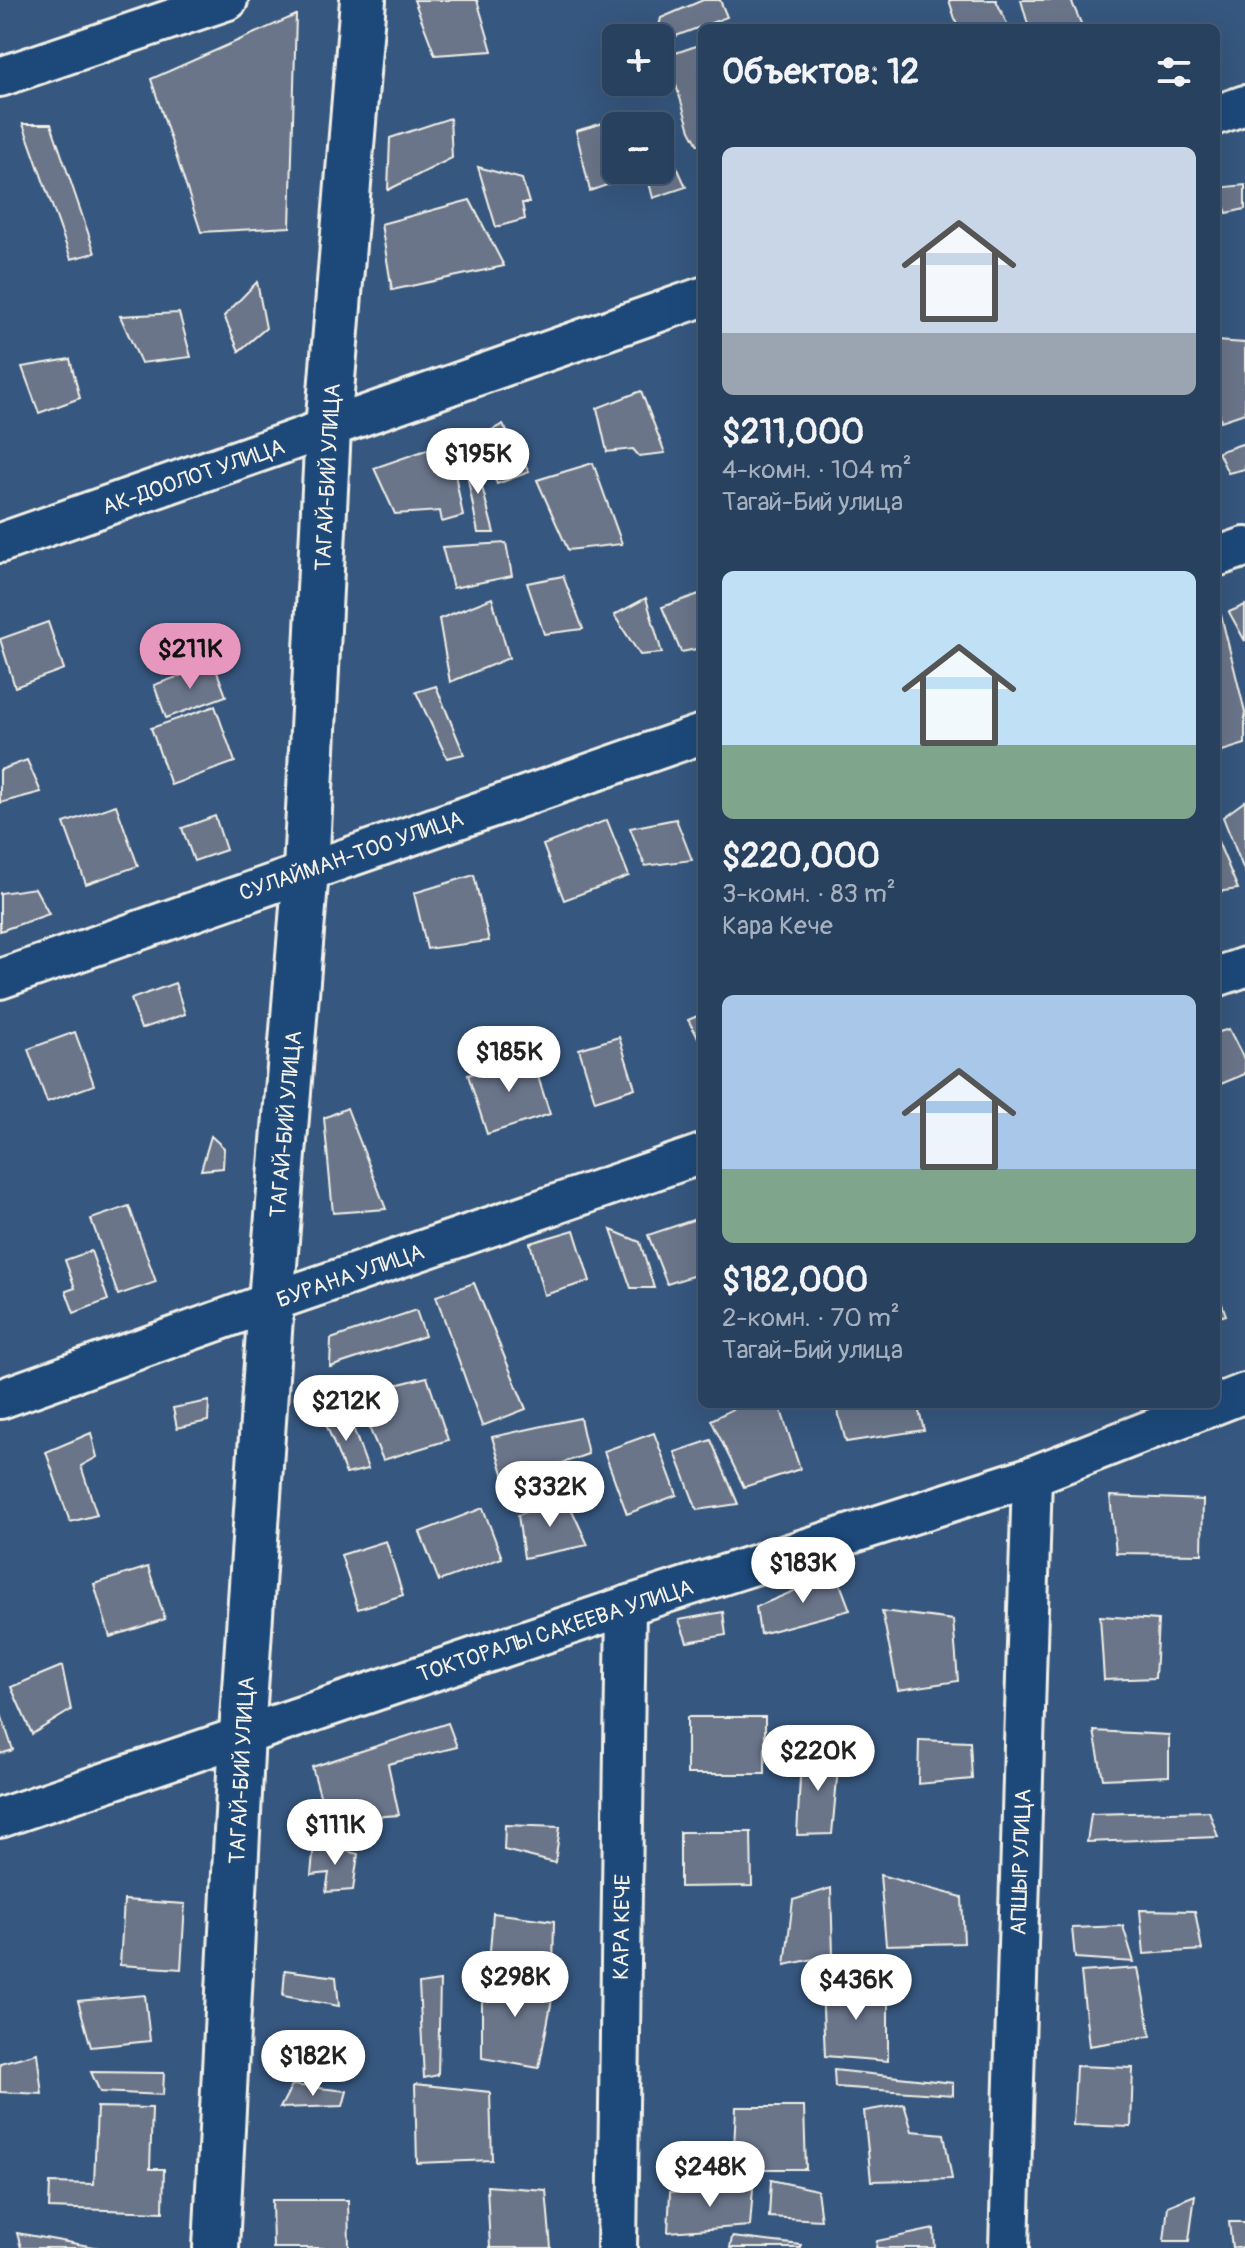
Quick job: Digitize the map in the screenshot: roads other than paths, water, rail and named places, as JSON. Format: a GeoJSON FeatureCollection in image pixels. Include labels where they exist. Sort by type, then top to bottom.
{"type":"FeatureCollection","features":[{"type":"Feature","properties":{"kind":"street"},"geometry":{"type":"LineString","coordinates":[[0,77],[228,0]]}},
{"type":"Feature","properties":{"kind":"street","name":"ТАГАЙ-БИЙ УЛИЦА"},"geometry":{"type":"LineString","coordinates":[[216,2248],[242,1734],[271,1302],[306,870],[328,429],[363,0]]}},
{"type":"Feature","properties":{"kind":"street"},"geometry":{"type":"LineString","coordinates":[[1220,114],[1245,105]]}},
{"type":"Feature","properties":{"kind":"street","name":"АК-ДООЛОТ УЛИЦА"},"geometry":{"type":"LineString","coordinates":[[0,543],[698,298]]}},
{"type":"Feature","properties":{"kind":"street"},"geometry":{"type":"LineString","coordinates":[[1220,556],[1245,547]]}},
{"type":"Feature","properties":{"kind":"street","name":"СУЛАЙМАН-ТОО УЛИЦА"},"geometry":{"type":"LineString","coordinates":[[0,979],[698,735]]}},
{"type":"Feature","properties":{"kind":"street"},"geometry":{"type":"LineString","coordinates":[[1220,976],[1245,967]]}},
{"type":"Feature","properties":{"kind":"street","name":"БУРАНА УЛИЦА"},"geometry":{"type":"LineString","coordinates":[[0,1399],[698,1155]]}},
{"type":"Feature","properties":{"kind":"street","name":"ТОКТОРАЛЫ САКЕЕВА УЛИЦА"},"geometry":{"type":"LineString","coordinates":[[1220,1403],[1245,1393]]}},
{"type":"Feature","properties":{"kind":"street","name":"ТОКТОРАЛЫ САКЕЕВА УЛИЦА"},"geometry":{"type":"LineString","coordinates":[[0,1818],[626,1606],[1032,1476],[1207,1408]]}},
{"type":"Feature","properties":{"kind":"street","name":"АПШЫР УЛИЦА"},"geometry":{"type":"LineString","coordinates":[[1009,2248],[1032,1476]]}},
{"type":"Feature","properties":{"kind":"street","name":"КАРА КЕЧЕ"},"geometry":{"type":"LineString","coordinates":[[617,2248],[626,1606]]}}]}
